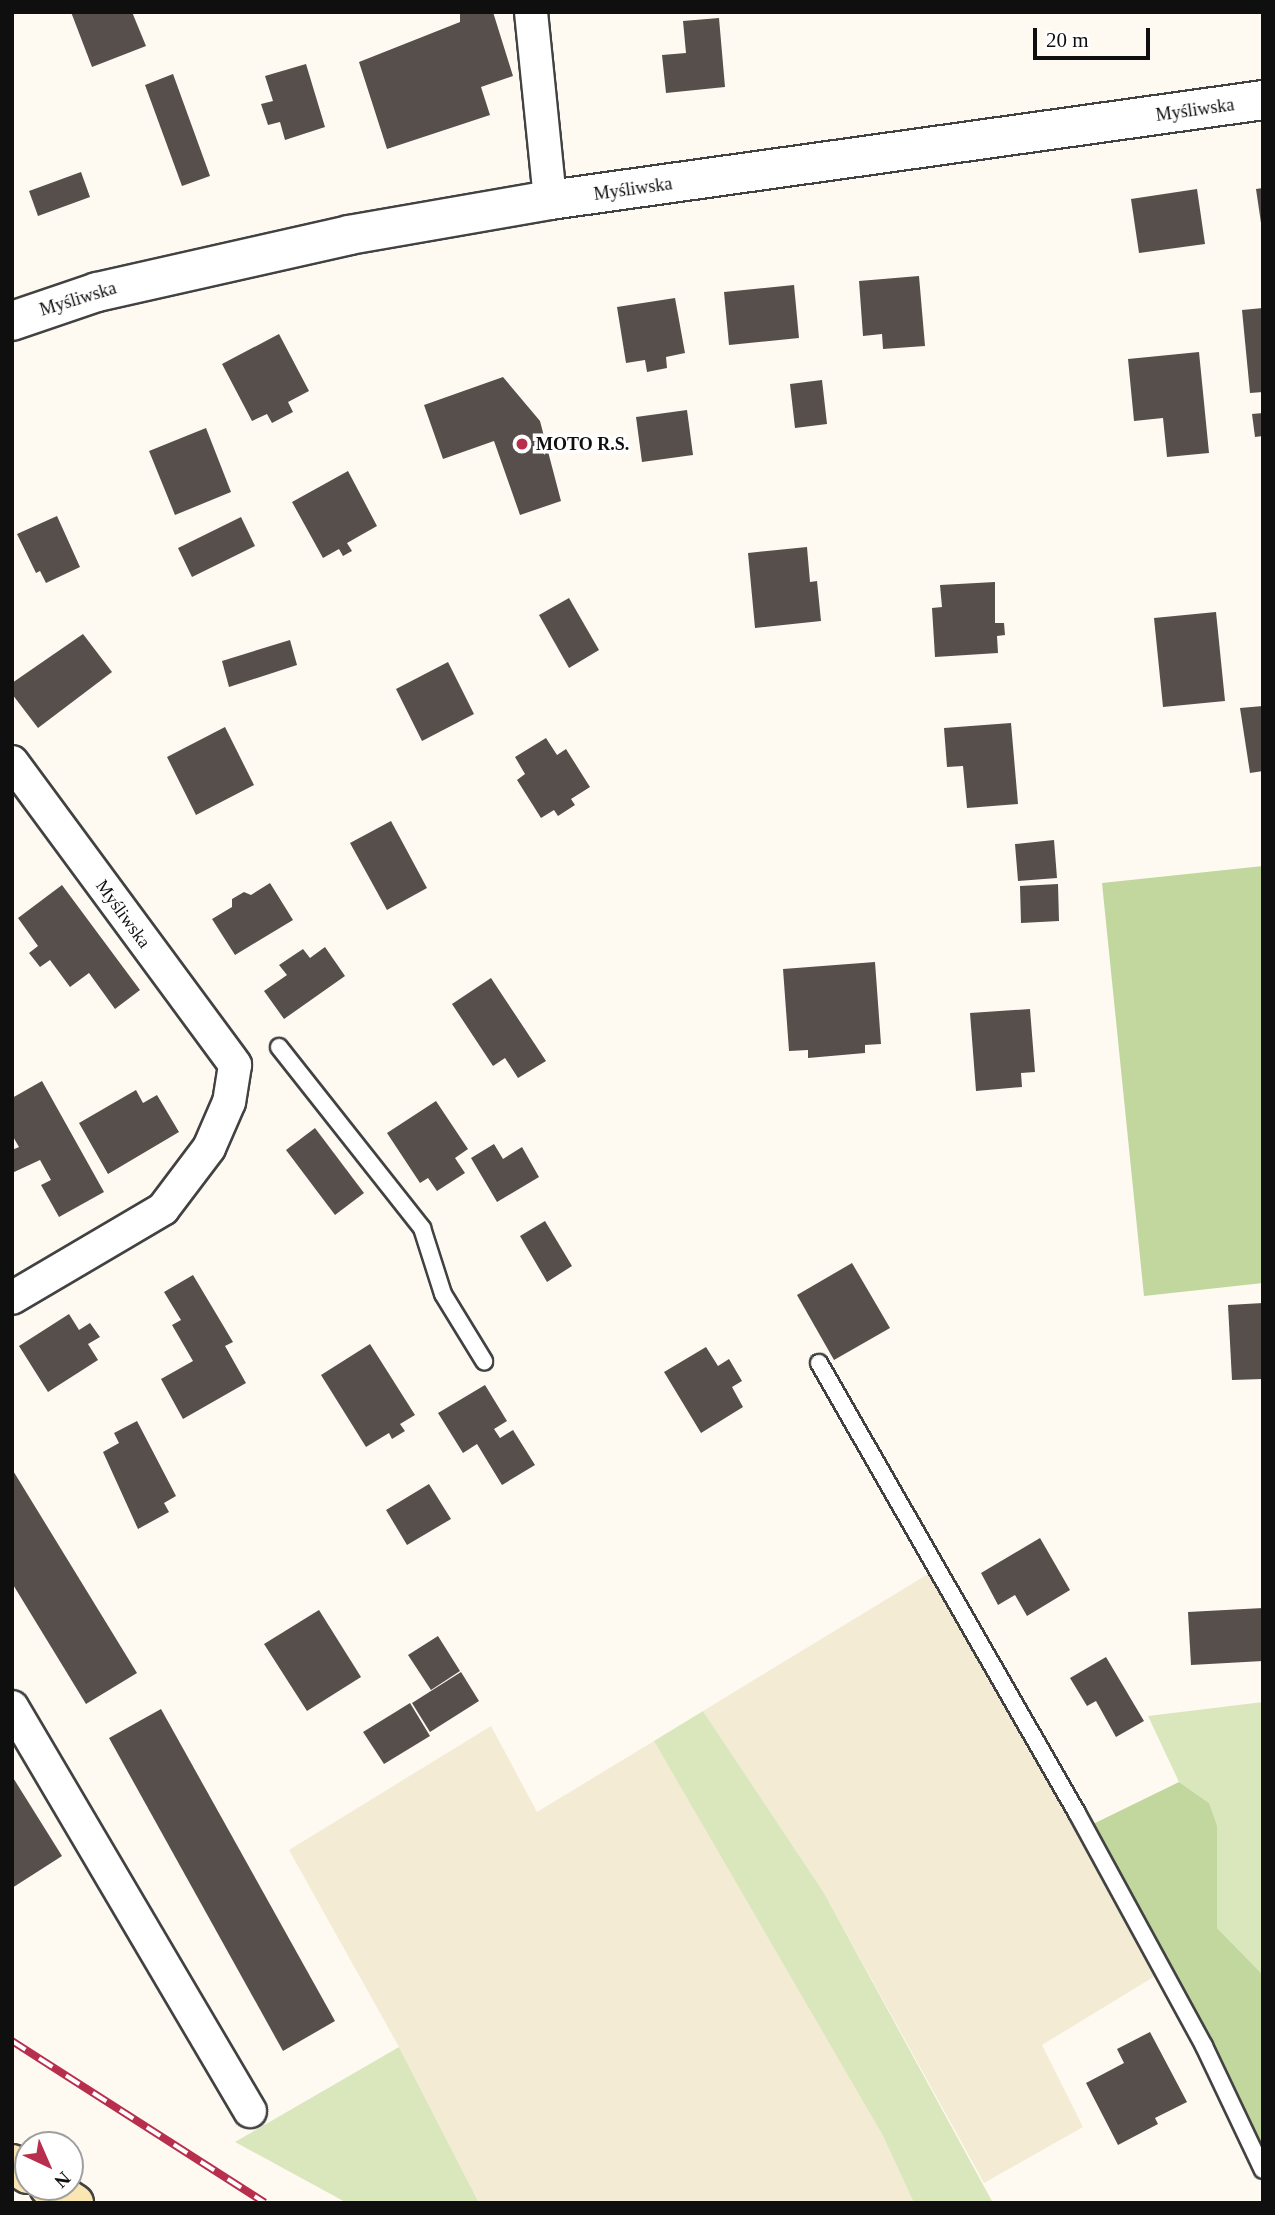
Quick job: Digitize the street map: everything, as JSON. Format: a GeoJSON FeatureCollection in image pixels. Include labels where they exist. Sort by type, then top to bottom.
{"type":"FeatureCollection","features":[{"type":"Feature","properties":{"kind":"street"},"geometry":{"type":"LineString","coordinates":[[531,12],[550,201]]}},
{"type":"Feature","properties":{"kind":"street","name":"Myśliwska"},"geometry":{"type":"LineString","coordinates":[[12,321],[97,292],[217,262],[550,201],[1263,100]]}},
{"type":"Feature","properties":{"kind":"street","name":"Myśliwska"},"geometry":{"type":"LineString","coordinates":[[12,762],[234,1065],[229,1102],[209,1148],[163,1209],[12,1298]]}},
{"type":"Feature","properties":{"kind":"street"},"geometry":{"type":"LineString","coordinates":[[12,1707],[250,2111]]}},
{"type":"Feature","properties":{"kind":"lane"},"geometry":{"type":"LineString","coordinates":[[279,1047],[422,1228],[443,1294],[484,1362]]}},
{"type":"Feature","properties":{"kind":"lane"},"geometry":{"type":"LineString","coordinates":[[818,1363],[1077,1814],[1203,2046],[1263,2169]]}},
{"type":"Feature","properties":{"kind":"shaded area"},"geometry":{"type":"Polygon","coordinates":[[[933,1571],[1160,1973],[1042,2045],[1083,2127],[984,2183],[824,1893],[703,1711],[933,1571]]]}},
{"type":"Feature","properties":{"kind":"shaded area"},"geometry":{"type":"Polygon","coordinates":[[[491,1726],[537,1812],[654,1741],[809,2000],[882,2134],[914,2203],[479,2203],[399,2047],[289,1850],[491,1726]]]}},
{"type":"Feature","properties":{"kind":"green space"},"geometry":{"type":"Polygon","coordinates":[[[1263,866],[1263,1283],[1144,1296],[1102,883],[1263,866]]]}},
{"type":"Feature","properties":{"kind":"green space"},"geometry":{"type":"Polygon","coordinates":[[[1263,1702],[1263,1975],[1217,1928],[1209,1803],[1179,1782],[1148,1716],[1263,1702]]]}},
{"type":"Feature","properties":{"kind":"green space"},"geometry":{"type":"Polygon","coordinates":[[[703,1711],[824,1893],[993,2203],[914,2203],[882,2134],[654,1741],[703,1711]]]}},
{"type":"Feature","properties":{"kind":"green space"},"geometry":{"type":"Polygon","coordinates":[[[1179,1782],[1209,1803],[1217,1826],[1217,1928],[1263,1975],[1263,2158],[1213,2043],[1091,1825],[1179,1782]]]}},
{"type":"Feature","properties":{"kind":"green space"},"geometry":{"type":"Polygon","coordinates":[[[399,2047],[479,2203],[347,2203],[235,2142],[399,2047]]]}},
{"type":"Feature","properties":{"kind":"building"},"geometry":{"type":"Polygon","coordinates":[[[71,12],[132,12],[146,46],[92,67],[71,12]]]}},
{"type":"Feature","properties":{"kind":"building"},"geometry":{"type":"Polygon","coordinates":[[[460,12],[493,12],[513,76],[481,87],[490,115],[387,149],[359,62],[460,22],[460,12]]]}},
{"type":"Feature","properties":{"kind":"building"},"geometry":{"type":"Polygon","coordinates":[[[719,18],[725,87],[666,93],[662,55],[686,53],[683,21],[719,18]]]}},
{"type":"Feature","properties":{"kind":"building"},"geometry":{"type":"Polygon","coordinates":[[[306,64],[325,127],[285,140],[280,122],[268,125],[261,104],[273,101],[265,76],[306,64]]]}},
{"type":"Feature","properties":{"kind":"building"},"geometry":{"type":"Polygon","coordinates":[[[173,74],[210,176],[182,186],[145,85],[173,74]]]}},
{"type":"Feature","properties":{"kind":"building"},"geometry":{"type":"Polygon","coordinates":[[[81,172],[90,197],[38,216],[29,191],[81,172]]]}},
{"type":"Feature","properties":{"kind":"building"},"geometry":{"type":"Polygon","coordinates":[[[1263,188],[1263,222],[1261,223],[1256,189],[1263,188]]]}},
{"type":"Feature","properties":{"kind":"building"},"geometry":{"type":"Polygon","coordinates":[[[1197,189],[1205,244],[1139,253],[1131,199],[1197,189]]]}},
{"type":"Feature","properties":{"kind":"building"},"geometry":{"type":"Polygon","coordinates":[[[919,276],[925,346],[883,349],[882,334],[863,336],[859,281],[919,276]]]}},
{"type":"Feature","properties":{"kind":"building"},"geometry":{"type":"Polygon","coordinates":[[[794,285],[799,338],[729,345],[724,292],[794,285]]]}},
{"type":"Feature","properties":{"kind":"building"},"geometry":{"type":"Polygon","coordinates":[[[675,298],[685,353],[666,357],[667,368],[647,372],[645,360],[626,363],[617,307],[675,298]]]}},
{"type":"Feature","properties":{"kind":"building"},"geometry":{"type":"Polygon","coordinates":[[[1263,308],[1263,392],[1250,393],[1242,310],[1263,308]]]}},
{"type":"Feature","properties":{"kind":"building"},"geometry":{"type":"Polygon","coordinates":[[[279,334],[309,391],[288,402],[293,412],[272,423],[267,414],[252,421],[222,364],[279,334]]]}},
{"type":"Feature","properties":{"kind":"building"},"geometry":{"type":"Polygon","coordinates":[[[1199,352],[1209,453],[1167,457],[1163,418],[1134,421],[1128,359],[1199,352]]]}},
{"type":"Feature","properties":{"kind":"building","name":"MOTO R.S."},"geometry":{"type":"Polygon","coordinates":[[[503,377],[540,421],[561,501],[520,515],[494,441],[443,459],[424,405],[503,377]]]}},
{"type":"Feature","properties":{"kind":"building"},"geometry":{"type":"Polygon","coordinates":[[[822,380],[827,424],[795,428],[790,384],[822,380]]]}},
{"type":"Feature","properties":{"kind":"building"},"geometry":{"type":"Polygon","coordinates":[[[687,410],[693,455],[642,462],[636,417],[687,410]]]}},
{"type":"Feature","properties":{"kind":"building"},"geometry":{"type":"Polygon","coordinates":[[[1263,413],[1263,436],[1255,437],[1252,414],[1263,413]]]}},
{"type":"Feature","properties":{"kind":"building"},"geometry":{"type":"Polygon","coordinates":[[[206,428],[231,492],[175,515],[149,451],[206,428]]]}},
{"type":"Feature","properties":{"kind":"building"},"geometry":{"type":"Polygon","coordinates":[[[348,471],[377,526],[347,543],[352,551],[343,556],[339,549],[323,558],[292,502],[348,471]]]}},
{"type":"Feature","properties":{"kind":"building"},"geometry":{"type":"Polygon","coordinates":[[[57,516],[80,567],[46,583],[40,571],[36,573],[17,534],[57,516]]]}},
{"type":"Feature","properties":{"kind":"building"},"geometry":{"type":"Polygon","coordinates":[[[241,517],[255,546],[192,577],[178,548],[241,517]]]}},
{"type":"Feature","properties":{"kind":"building"},"geometry":{"type":"Polygon","coordinates":[[[807,547],[810,582],[817,581],[821,621],[755,628],[748,553],[807,547]]]}},
{"type":"Feature","properties":{"kind":"building"},"geometry":{"type":"Polygon","coordinates":[[[995,582],[995,623],[1004,623],[1005,635],[997,636],[998,653],[935,657],[932,608],[942,607],[940,585],[995,582]]]}},
{"type":"Feature","properties":{"kind":"building"},"geometry":{"type":"Polygon","coordinates":[[[569,598],[599,650],[569,668],[539,615],[569,598]]]}},
{"type":"Feature","properties":{"kind":"building"},"geometry":{"type":"Polygon","coordinates":[[[1216,612],[1225,701],[1163,707],[1154,618],[1216,612]]]}},
{"type":"Feature","properties":{"kind":"building"},"geometry":{"type":"Polygon","coordinates":[[[83,634],[112,672],[38,728],[12,694],[12,683],[83,634]]]}},
{"type":"Feature","properties":{"kind":"building"},"geometry":{"type":"Polygon","coordinates":[[[290,640],[297,665],[229,687],[222,661],[290,640]]]}},
{"type":"Feature","properties":{"kind":"building"},"geometry":{"type":"Polygon","coordinates":[[[448,662],[474,714],[422,741],[396,689],[448,662]]]}},
{"type":"Feature","properties":{"kind":"building"},"geometry":{"type":"Polygon","coordinates":[[[1263,706],[1263,771],[1250,773],[1240,708],[1263,706]]]}},
{"type":"Feature","properties":{"kind":"building"},"geometry":{"type":"Polygon","coordinates":[[[1011,723],[1018,804],[967,808],[963,766],[947,767],[944,728],[1011,723]]]}},
{"type":"Feature","properties":{"kind":"building"},"geometry":{"type":"Polygon","coordinates":[[[225,727],[254,785],[196,815],[167,757],[225,727]]]}},
{"type":"Feature","properties":{"kind":"building"},"geometry":{"type":"Polygon","coordinates":[[[546,738],[557,755],[566,749],[590,787],[571,799],[575,805],[558,816],[554,810],[541,818],[517,780],[525,774],[515,757],[546,738]]]}},
{"type":"Feature","properties":{"kind":"building"},"geometry":{"type":"Polygon","coordinates":[[[391,821],[427,888],[387,910],[350,843],[391,821]]]}},
{"type":"Feature","properties":{"kind":"building"},"geometry":{"type":"Polygon","coordinates":[[[1054,840],[1057,878],[1018,881],[1015,844],[1054,840]]]}},
{"type":"Feature","properties":{"kind":"building"},"geometry":{"type":"Polygon","coordinates":[[[270,883],[293,920],[235,955],[212,919],[232,907],[232,899],[244,892],[251,895],[270,883]]]}},
{"type":"Feature","properties":{"kind":"building"},"geometry":{"type":"Polygon","coordinates":[[[1058,884],[1059,921],[1021,923],[1020,886],[1058,884]]]}},
{"type":"Feature","properties":{"kind":"building"},"geometry":{"type":"Polygon","coordinates":[[[62,885],[140,990],[115,1009],[89,973],[70,987],[50,960],[40,967],[29,953],[38,946],[18,918],[62,885]]]}},
{"type":"Feature","properties":{"kind":"building"},"geometry":{"type":"Polygon","coordinates":[[[325,947],[345,976],[284,1019],[264,991],[287,975],[279,965],[303,949],[310,958],[325,947]]]}},
{"type":"Feature","properties":{"kind":"building"},"geometry":{"type":"Polygon","coordinates":[[[875,962],[881,1044],[865,1045],[865,1053],[808,1058],[808,1050],[789,1051],[783,969],[875,962]]]}},
{"type":"Feature","properties":{"kind":"building"},"geometry":{"type":"Polygon","coordinates":[[[491,978],[546,1061],[518,1078],[505,1058],[493,1066],[452,1004],[491,978]]]}},
{"type":"Feature","properties":{"kind":"building"},"geometry":{"type":"Polygon","coordinates":[[[1030,1009],[1035,1072],[1021,1073],[1022,1087],[976,1091],[970,1013],[1030,1009]]]}},
{"type":"Feature","properties":{"kind":"building"},"geometry":{"type":"Polygon","coordinates":[[[42,1081],[104,1192],[59,1217],[41,1185],[51,1180],[40,1160],[12,1173],[12,1150],[19,1147],[12,1135],[12,1098],[42,1081]]]}},
{"type":"Feature","properties":{"kind":"building"},"geometry":{"type":"Polygon","coordinates":[[[136,1090],[143,1103],[157,1095],[179,1132],[108,1174],[79,1123],[136,1090]]]}},
{"type":"Feature","properties":{"kind":"building"},"geometry":{"type":"Polygon","coordinates":[[[436,1101],[468,1149],[455,1158],[465,1173],[437,1191],[428,1178],[420,1183],[387,1133],[436,1101]]]}},
{"type":"Feature","properties":{"kind":"building"},"geometry":{"type":"Polygon","coordinates":[[[315,1128],[364,1193],[335,1215],[286,1150],[315,1128]]]}},
{"type":"Feature","properties":{"kind":"building"},"geometry":{"type":"Polygon","coordinates":[[[494,1144],[503,1159],[522,1147],[539,1177],[497,1202],[471,1158],[494,1144]]]}},
{"type":"Feature","properties":{"kind":"building"},"geometry":{"type":"Polygon","coordinates":[[[545,1221],[572,1266],[547,1282],[520,1236],[545,1221]]]}},
{"type":"Feature","properties":{"kind":"building"},"geometry":{"type":"Polygon","coordinates":[[[852,1263],[890,1328],[834,1360],[797,1295],[852,1263]]]}},
{"type":"Feature","properties":{"kind":"building"},"geometry":{"type":"Polygon","coordinates":[[[193,1275],[233,1342],[225,1346],[246,1383],[183,1419],[161,1379],[193,1361],[172,1325],[181,1320],[164,1292],[193,1275]]]}},
{"type":"Feature","properties":{"kind":"building"},"geometry":{"type":"Polygon","coordinates":[[[1263,1303],[1263,1379],[1232,1380],[1228,1305],[1263,1303]]]}},
{"type":"Feature","properties":{"kind":"building"},"geometry":{"type":"Polygon","coordinates":[[[69,1314],[79,1330],[90,1323],[100,1337],[88,1344],[98,1360],[48,1392],[19,1346],[69,1314]]]}},
{"type":"Feature","properties":{"kind":"building"},"geometry":{"type":"Polygon","coordinates":[[[370,1344],[415,1415],[400,1424],[405,1431],[392,1439],[389,1433],[366,1447],[321,1375],[370,1344]]]}},
{"type":"Feature","properties":{"kind":"building"},"geometry":{"type":"Polygon","coordinates":[[[706,1347],[718,1366],[729,1359],[742,1381],[732,1387],[743,1407],[701,1433],[664,1372],[706,1347]]]}},
{"type":"Feature","properties":{"kind":"building"},"geometry":{"type":"Polygon","coordinates":[[[485,1385],[507,1421],[494,1429],[500,1438],[513,1430],[535,1465],[502,1485],[477,1444],[463,1453],[438,1413],[485,1385]]]}},
{"type":"Feature","properties":{"kind":"building"},"geometry":{"type":"Polygon","coordinates":[[[137,1421],[176,1496],[164,1503],[169,1512],[138,1529],[103,1452],[119,1443],[114,1433],[137,1421]]]}},
{"type":"Feature","properties":{"kind":"building"},"geometry":{"type":"Polygon","coordinates":[[[12,1469],[137,1673],[86,1704],[12,1583],[12,1469]]]}},
{"type":"Feature","properties":{"kind":"building"},"geometry":{"type":"Polygon","coordinates":[[[429,1484],[451,1519],[407,1545],[386,1510],[429,1484]]]}},
{"type":"Feature","properties":{"kind":"building"},"geometry":{"type":"Polygon","coordinates":[[[1040,1538],[1070,1590],[1027,1616],[1015,1595],[998,1605],[981,1573],[1040,1538]]]}},
{"type":"Feature","properties":{"kind":"building"},"geometry":{"type":"Polygon","coordinates":[[[1263,1608],[1263,1661],[1191,1665],[1188,1612],[1263,1608]]]}},
{"type":"Feature","properties":{"kind":"building"},"geometry":{"type":"Polygon","coordinates":[[[319,1610],[361,1677],[307,1711],[264,1644],[319,1610]]]}},
{"type":"Feature","properties":{"kind":"building"},"geometry":{"type":"Polygon","coordinates":[[[438,1636],[460,1671],[431,1690],[408,1655],[438,1636]]]}},
{"type":"Feature","properties":{"kind":"building"},"geometry":{"type":"Polygon","coordinates":[[[1106,1657],[1144,1721],[1116,1737],[1096,1701],[1087,1706],[1070,1678],[1106,1657]]]}},
{"type":"Feature","properties":{"kind":"building"},"geometry":{"type":"Polygon","coordinates":[[[461,1672],[479,1701],[430,1732],[412,1703],[461,1672]]]}},
{"type":"Feature","properties":{"kind":"building"},"geometry":{"type":"Polygon","coordinates":[[[410,1703],[430,1736],[384,1764],[363,1732],[410,1703]]]}},
{"type":"Feature","properties":{"kind":"building"},"geometry":{"type":"Polygon","coordinates":[[[161,1709],[335,2021],[283,2051],[109,1738],[161,1709]]]}},
{"type":"Feature","properties":{"kind":"building"},"geometry":{"type":"Polygon","coordinates":[[[12,1776],[62,1856],[12,1888],[12,1776]]]}},
{"type":"Feature","properties":{"kind":"building"},"geometry":{"type":"Polygon","coordinates":[[[1150,2032],[1187,2102],[1155,2118],[1158,2124],[1118,2145],[1086,2083],[1124,2063],[1117,2049],[1150,2032]]]}},
{"type":"Feature","properties":{"kind":"railway"},"geometry":{"type":"LineString","coordinates":[[12,2041],[265,2203]]}},
{"type":"Feature","properties":{"kind":"place","name":"MOTO R.S."},"geometry":{"type":"Point","coordinates":[522,444]}}]}
